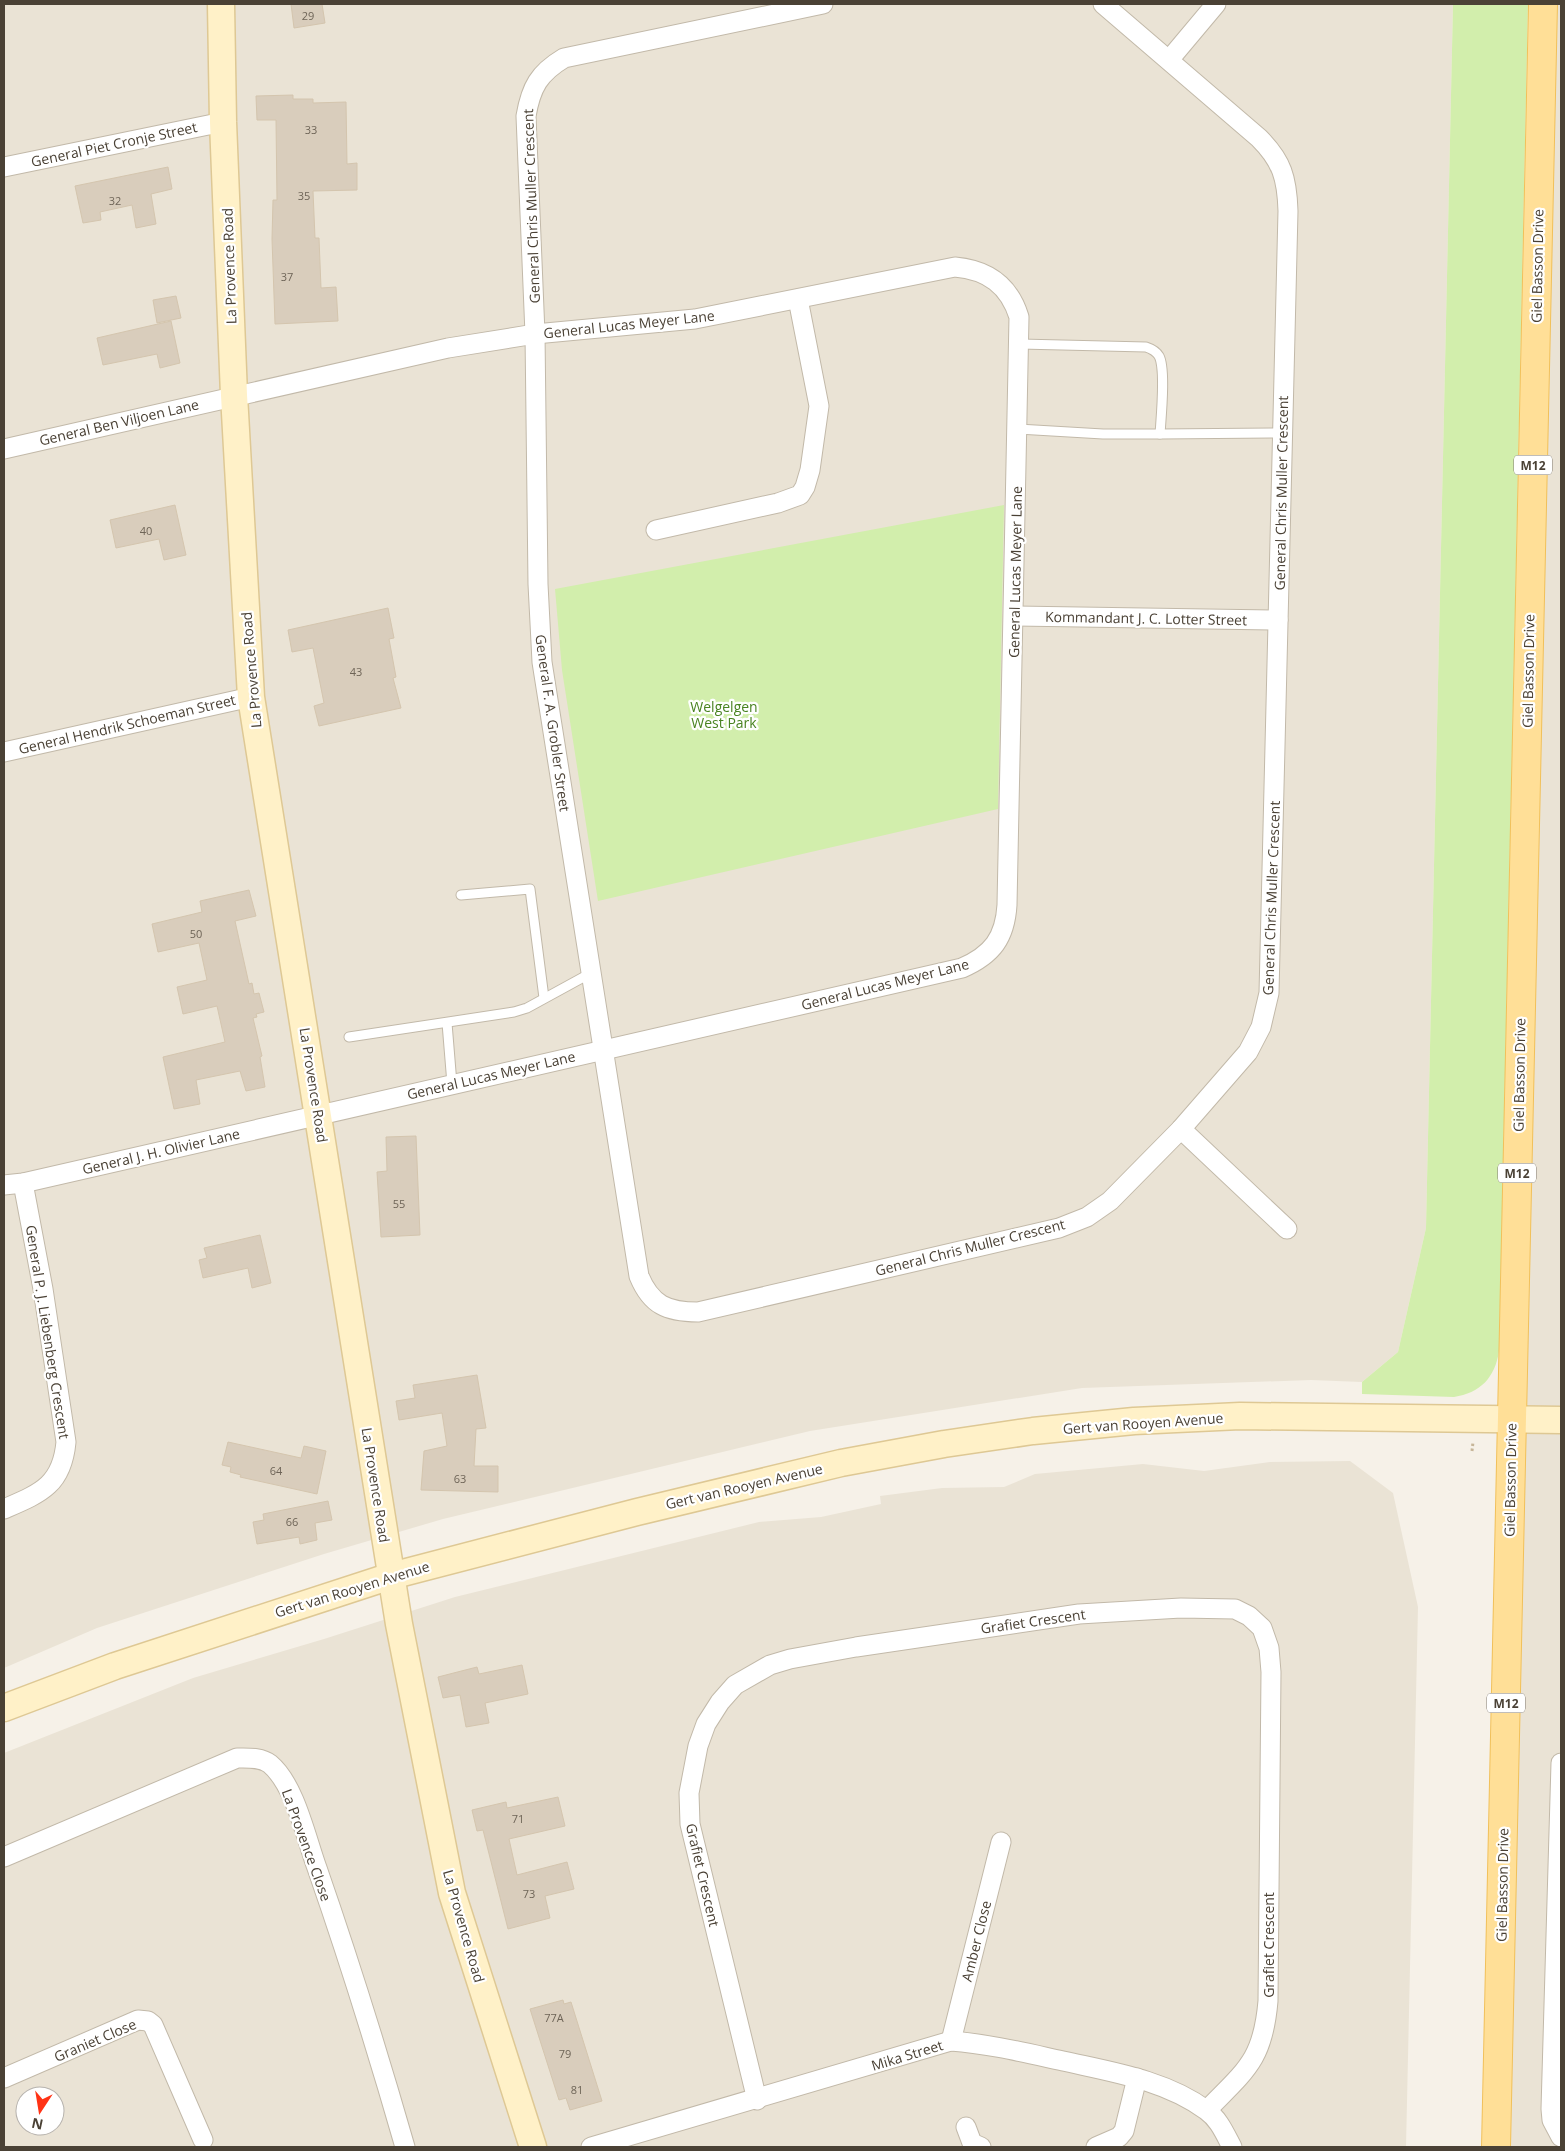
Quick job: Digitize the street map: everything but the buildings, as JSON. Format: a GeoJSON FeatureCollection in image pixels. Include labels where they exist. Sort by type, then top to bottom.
{"type":"FeatureCollection","features":[{"type":"Feature","properties":{"kind":"main road","name":"Giel Basson Drive"},"geometry":{"type":"LineString","coordinates":[[1496,2147],[1543,4]]}},
{"type":"Feature","properties":{"kind":"street","name":"La Provence Road"},"geometry":{"type":"LineString","coordinates":[[221,4],[223,122],[234,395],[251,697],[391,1576],[452,1893],[533,2147]]}},
{"type":"Feature","properties":{"kind":"street","name":"General Chris Muller Crescent"},"geometry":{"type":"LineString","coordinates":[[536,334],[526,116],[533,88],[540,77],[551,66],[564,58],[823,4]]}},
{"type":"Feature","properties":{"kind":"street","name":"General Chris Muller Crescent"},"geometry":{"type":"LineString","coordinates":[[603,1050],[639,1276],[644,1288],[652,1298],[665,1308],[680,1312],[698,1312],[1059,1228],[1086,1217],[1110,1201],[1181,1129],[1248,1052],[1261,1026],[1269,993],[1288,211],[1287,187],[1274,153],[1259,138],[1103,4]]}},
{"type":"Feature","properties":{"kind":"street"},"geometry":{"type":"LineString","coordinates":[[1169,60],[1216,4]]}},
{"type":"Feature","properties":{"kind":"street","name":"General Piet Cronje Street"},"geometry":{"type":"LineString","coordinates":[[4,167],[223,122]]}},
{"type":"Feature","properties":{"kind":"street","name":"General Lucas Meyer Lane"},"geometry":{"type":"LineString","coordinates":[[234,395],[448,348],[536,334],[695,319],[956,267],[967,268],[988,275],[1008,292],[1019,317],[1020,344],[1006,922],[996,943],[978,961],[962,968],[318,1115]]}},
{"type":"Feature","properties":{"kind":"street"},"geometry":{"type":"LineString","coordinates":[[656,530],[778,503],[800,495],[805,487],[810,470],[819,406],[798,299]]}},
{"type":"Feature","properties":{"kind":"street","name":"General F. A. Grobler Street"},"geometry":{"type":"LineString","coordinates":[[536,334],[538,574],[542,662],[603,1050]]}},
{"type":"Feature","properties":{"kind":"street","name":"General Ben Viljoen Lane"},"geometry":{"type":"LineString","coordinates":[[4,448],[234,395]]}},
{"type":"Feature","properties":{"kind":"street","name":"Kommandant J. C. Lotter Street"},"geometry":{"type":"LineString","coordinates":[[1014,616],[1278,620]]}},
{"type":"Feature","properties":{"kind":"street","name":"General Hendrik Schoeman Street"},"geometry":{"type":"LineString","coordinates":[[4,752],[251,697]]}},
{"type":"Feature","properties":{"kind":"street","name":"General J. H. Olivier Lane"},"geometry":{"type":"LineString","coordinates":[[4,1185],[23,1183],[318,1115]]}},
{"type":"Feature","properties":{"kind":"street"},"geometry":{"type":"LineString","coordinates":[[1181,1129],[1287,1229]]}},
{"type":"Feature","properties":{"kind":"street","name":"General P. J. Liebenberg Crescent"},"geometry":{"type":"LineString","coordinates":[[4,1508],[43,1491],[54,1479],[64,1458],[66,1442],[43,1289],[23,1183]]}},
{"type":"Feature","properties":{"kind":"street","name":"Gert van Rooyen Avenue"},"geometry":{"type":"LineString","coordinates":[[4,1708],[115,1666],[391,1576],[637,1512],[841,1463],[944,1444],[1033,1431],[1134,1421],[1240,1416],[1561,1420]]}},
{"type":"Feature","properties":{"kind":"street","name":"Grafiet Crescent"},"geometry":{"type":"LineString","coordinates":[[757,2100],[690,1824],[689,1793],[698,1746],[706,1724],[720,1702],[736,1685],[770,1665],[816,1654],[866,1646],[1079,1614],[1181,1608],[1235,1609],[1249,1616],[1262,1628],[1269,1648],[1271,1672],[1268,2001],[1266,2028],[1256,2056],[1249,2068],[1207,2110]]}},
{"type":"Feature","properties":{"kind":"street","name":"La Provence Close"},"geometry":{"type":"LineString","coordinates":[[4,1857],[237,1758],[260,1759],[270,1764],[279,1774],[292,1796],[341,1937],[405,2147]]}},
{"type":"Feature","properties":{"kind":"street"},"geometry":{"type":"LineString","coordinates":[[1561,1763],[1559,1922],[1551,2109],[1552,2120],[1561,2137]]}},
{"type":"Feature","properties":{"kind":"street","name":"Amber Close"},"geometry":{"type":"LineString","coordinates":[[951,2041],[1002,1842]]}},
{"type":"Feature","properties":{"kind":"street","name":"Graniet Close"},"geometry":{"type":"LineString","coordinates":[[4,2078],[138,2020],[148,2021],[153,2025],[203,2140]]}},
{"type":"Feature","properties":{"kind":"street","name":"Mika Street"},"geometry":{"type":"LineString","coordinates":[[591,2147],[757,2100],[951,2041],[982,2043],[1137,2078],[1168,2089],[1207,2110],[1218,2122],[1232,2147]]}},
{"type":"Feature","properties":{"kind":"street"},"geometry":{"type":"LineString","coordinates":[[1096,2147],[1119,2137],[1124,2131],[1137,2078]]}},
{"type":"Feature","properties":{"kind":"street"},"geometry":{"type":"LineString","coordinates":[[966,2128],[972,2143],[981,2147]]}},
{"type":"Feature","properties":{"kind":"lane"},"geometry":{"type":"LineString","coordinates":[[1020,344],[1125,346],[1146,347],[1154,350],[1160,359],[1162,381],[1160,434]]}},
{"type":"Feature","properties":{"kind":"lane"},"geometry":{"type":"LineString","coordinates":[[1018,429],[1103,434],[1283,433]]}},
{"type":"Feature","properties":{"kind":"lane"},"geometry":{"type":"LineString","coordinates":[[461,895],[530,889],[544,998]]}},
{"type":"Feature","properties":{"kind":"lane"},"geometry":{"type":"LineString","coordinates":[[349,1037],[514,1012],[591,973]]}},
{"type":"Feature","properties":{"kind":"lane"},"geometry":{"type":"LineString","coordinates":[[447,1023],[452,1084]]}},
{"type":"Feature","properties":{"kind":"shaded area"},"geometry":{"type":"Polygon","coordinates":[[[4,4],[1453,4],[1426,1228],[1398,1352],[1362,1382],[1311,1380],[1082,1388],[810,1431],[443,1519],[324,1554],[97,1628],[4,1668],[4,4]]]}},
{"type":"Feature","properties":{"kind":"shaded area"},"geometry":{"type":"Polygon","coordinates":[[[1545,4],[1561,4],[1561,2147],[1500,2147],[1545,4]]]}},
{"type":"Feature","properties":{"kind":"shaded area"},"geometry":{"type":"Polygon","coordinates":[[[1350,1461],[1393,1493],[1418,1607],[1406,2147],[4,2147],[4,1753],[193,1678],[455,1597],[759,1522],[821,1517],[881,1504],[880,1496],[942,1488],[1004,1487],[1035,1474],[1143,1464],[1204,1471],[1270,1462],[1350,1461]]]}},
{"type":"Feature","properties":{"kind":"green space"},"geometry":{"type":"Polygon","coordinates":[[[1453,4],[1528,4],[1499,1351],[1494,1369],[1485,1383],[1471,1392],[1454,1397],[1362,1394],[1362,1382],[1398,1352],[1426,1228],[1453,4]]]}},
{"type":"Feature","properties":{"kind":"green space","name":"Welgelgen West Park"},"geometry":{"type":"Polygon","coordinates":[[[1004,505],[998,809],[598,901],[562,670],[555,589],[1004,505]]]}}]}
